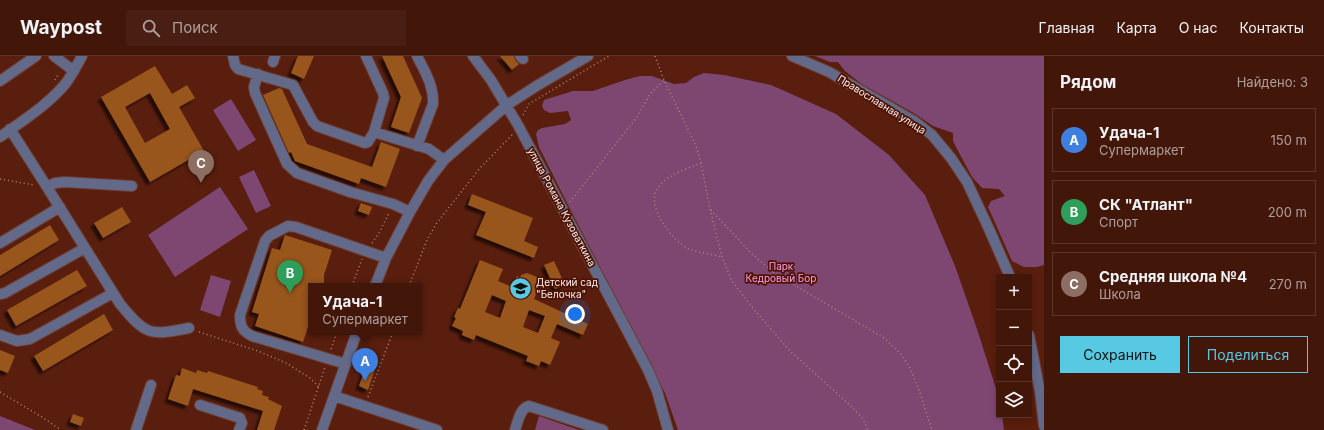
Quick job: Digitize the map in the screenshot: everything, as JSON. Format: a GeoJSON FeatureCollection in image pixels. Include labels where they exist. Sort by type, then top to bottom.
{"type":"FeatureCollection","features":[{"type":"Feature","properties":{"kind":"street"},"geometry":{"type":"LineString","coordinates":[[0,81],[36,56]]}},
{"type":"Feature","properties":{"kind":"street"},"geometry":{"type":"LineString","coordinates":[[54,56],[74,71]]}},
{"type":"Feature","properties":{"kind":"street"},"geometry":{"type":"LineString","coordinates":[[0,137],[57,92],[74,71],[82,56]]}},
{"type":"Feature","properties":{"kind":"street"},"geometry":{"type":"LineString","coordinates":[[233,56],[236,67],[293,85],[310,118],[317,126],[365,143],[368,142],[374,132],[384,98],[366,56]]}},
{"type":"Feature","properties":{"kind":"street"},"geometry":{"type":"LineString","coordinates":[[417,56],[432,86],[433,104],[417,146]]}},
{"type":"Feature","properties":{"kind":"street","name":"улица Романа Кузоваткина"},"geometry":{"type":"LineString","coordinates":[[474,56],[507,105],[648,370],[656,391],[666,429]]}},
{"type":"Feature","properties":{"kind":"street"},"geometry":{"type":"LineString","coordinates":[[376,283],[386,258],[410,212],[428,181],[444,160],[507,105],[588,56]]}},
{"type":"Feature","properties":{"kind":"street","name":"Православная улица"},"geometry":{"type":"LineString","coordinates":[[792,56],[829,72],[914,121],[932,135],[951,158],[966,182],[1009,274]]}},
{"type":"Feature","properties":{"kind":"street"},"geometry":{"type":"LineString","coordinates":[[258,74],[254,87],[255,93],[291,170],[350,192],[393,204],[410,212]]}},
{"type":"Feature","properties":{"kind":"street"},"geometry":{"type":"LineString","coordinates":[[10,129],[48,187],[120,304],[131,318],[140,327],[149,331],[161,333],[189,328]]}},
{"type":"Feature","properties":{"kind":"street"},"geometry":{"type":"LineString","coordinates":[[374,132],[429,149],[444,160]]}},
{"type":"Feature","properties":{"kind":"street"},"geometry":{"type":"LineString","coordinates":[[48,187],[55,183],[65,182],[132,186]]}},
{"type":"Feature","properties":{"kind":"street"},"geometry":{"type":"LineString","coordinates":[[0,243],[60,207]]}},
{"type":"Feature","properties":{"kind":"street"},"geometry":{"type":"LineString","coordinates":[[346,364],[252,336],[242,329],[240,315],[265,241],[269,236],[288,226],[296,227],[386,258]]}},
{"type":"Feature","properties":{"kind":"street"},"geometry":{"type":"LineString","coordinates":[[0,294],[5,293],[85,248]]}},
{"type":"Feature","properties":{"kind":"street"},"geometry":{"type":"LineString","coordinates":[[0,335],[17,341],[30,340],[113,293]]}},
{"type":"Feature","properties":{"kind":"street"},"geometry":{"type":"LineString","coordinates":[[322,430],[356,335]]}},
{"type":"Feature","properties":{"kind":"street"},"geometry":{"type":"LineString","coordinates":[[1032,346],[1042,392],[1044,426]]}},
{"type":"Feature","properties":{"kind":"street"},"geometry":{"type":"LineString","coordinates":[[136,430],[151,386]]}},
{"type":"Feature","properties":{"kind":"street"},"geometry":{"type":"LineString","coordinates":[[334,396],[437,430]]}},
{"type":"Feature","properties":{"kind":"street"},"geometry":{"type":"LineString","coordinates":[[200,405],[240,418],[242,423],[239,430]]}},
{"type":"Feature","properties":{"kind":"street"},"geometry":{"type":"LineString","coordinates":[[515,430],[522,409],[529,406],[603,430]]}},
{"type":"Feature","properties":{"kind":"path"},"geometry":{"type":"LineString","coordinates":[[410,283],[427,240],[436,224],[480,168],[509,138],[518,125],[528,104],[609,56]]}},
{"type":"Feature","properties":{"kind":"path"},"geometry":{"type":"LineString","coordinates":[[655,56],[664,80],[696,146],[722,256],[732,281],[752,307],[790,350],[863,419],[868,430]]}},
{"type":"Feature","properties":{"kind":"path"},"geometry":{"type":"LineString","coordinates":[[54,82],[65,64]]}},
{"type":"Feature","properties":{"kind":"path"},"geometry":{"type":"LineString","coordinates":[[568,205],[637,117],[650,94],[664,80]]}},
{"type":"Feature","properties":{"kind":"path"},"geometry":{"type":"LineString","coordinates":[[701,162],[673,175],[662,183],[656,190],[654,198],[655,206],[662,222],[680,244],[690,249],[722,256]]}},
{"type":"Feature","properties":{"kind":"path"},"geometry":{"type":"LineString","coordinates":[[0,179],[48,187]]}},
{"type":"Feature","properties":{"kind":"path"},"geometry":{"type":"LineString","coordinates":[[353,283],[363,256],[380,233],[393,204]]}},
{"type":"Feature","properties":{"kind":"path"},"geometry":{"type":"LineString","coordinates":[[710,208],[752,254],[774,273],[884,338],[901,354],[910,368],[920,390],[932,430]]}},
{"type":"Feature","properties":{"kind":"path"},"geometry":{"type":"LineString","coordinates":[[189,328],[258,351],[286,363],[310,378],[319,387],[304,430]]}},
{"type":"Feature","properties":{"kind":"path"},"geometry":{"type":"LineString","coordinates":[[365,407],[391,335]]}},
{"type":"Feature","properties":{"kind":"path"},"geometry":{"type":"LineString","coordinates":[[0,392],[61,430]]}},
{"type":"Feature","properties":{"kind":"green space"},"geometry":{"type":"Polygon","coordinates":[[[815,56],[1044,56],[1044,265],[1037,267],[1024,267],[1012,261],[988,207],[991,201],[1005,196],[999,189],[982,188],[972,177],[953,141],[953,133],[933,126],[912,112],[863,85],[845,71],[838,62],[830,62],[815,56]]]}},
{"type":"Feature","properties":{"kind":"green space","name":"Парк Кедровый Бор"},"geometry":{"type":"Polygon","coordinates":[[[704,73],[724,75],[771,85],[836,114],[889,155],[925,195],[955,266],[977,329],[996,389],[996,418],[1002,418],[1004,430],[678,430],[665,393],[539,147],[536,134],[538,130],[542,128],[565,124],[571,120],[568,111],[550,113],[544,110],[542,106],[544,100],[573,91],[593,91],[640,76],[652,76],[674,84],[686,83],[694,77],[704,73]]]}},
{"type":"Feature","properties":{"kind":"green space"},"geometry":{"type":"Polygon","coordinates":[[[231,99],[256,140],[238,151],[213,110],[231,99]]]}},
{"type":"Feature","properties":{"kind":"green space"},"geometry":{"type":"Polygon","coordinates":[[[254,170],[271,206],[256,213],[239,177],[254,170]]]}},
{"type":"Feature","properties":{"kind":"green space"},"geometry":{"type":"Polygon","coordinates":[[[220,187],[248,229],[175,277],[148,235],[220,187]]]}},
{"type":"Feature","properties":{"kind":"green space"},"geometry":{"type":"Polygon","coordinates":[[[211,275],[231,281],[220,317],[200,310],[211,275]]]}},
{"type":"Feature","properties":{"kind":"green space"},"geometry":{"type":"Polygon","coordinates":[[[0,416],[35,430],[0,430],[0,416]]]}},
{"type":"Feature","properties":{"kind":"green space"},"geometry":{"type":"Polygon","coordinates":[[[539,416],[579,430],[535,430],[539,416]]]}},
{"type":"Feature","properties":{"kind":"building"},"geometry":{"type":"Polygon","coordinates":[[[298,56],[314,56],[304,79],[291,73],[298,56]]]}},
{"type":"Feature","properties":{"kind":"building"},"geometry":{"type":"Polygon","coordinates":[[[382,56],[403,56],[422,98],[409,133],[391,127],[401,97],[382,56]]]}},
{"type":"Feature","properties":{"kind":"building"},"geometry":{"type":"Polygon","coordinates":[[[500,56],[514,56],[515,60],[519,64],[512,70],[500,56]]]}},
{"type":"Feature","properties":{"kind":"building"},"geometry":{"type":"Polygon","coordinates":[[[155,66],[172,94],[187,85],[195,98],[179,107],[204,151],[150,182],[101,97],[155,66]],[[150,93],[125,107],[145,143],[170,129],[150,93]]]}},
{"type":"Feature","properties":{"kind":"building"},"geometry":{"type":"Polygon","coordinates":[[[279,88],[282,89],[307,144],[372,167],[381,142],[400,149],[386,187],[361,178],[359,184],[295,161],[291,152],[289,153],[263,95],[279,88]]]}},
{"type":"Feature","properties":{"kind":"building"},"geometry":{"type":"Polygon","coordinates":[[[472,194],[533,218],[524,241],[538,247],[534,258],[476,235],[486,212],[468,205],[472,194]]]}},
{"type":"Feature","properties":{"kind":"building"},"geometry":{"type":"Polygon","coordinates":[[[361,203],[372,207],[369,215],[358,211],[361,203]]]}},
{"type":"Feature","properties":{"kind":"building"},"geometry":{"type":"Polygon","coordinates":[[[122,207],[131,222],[103,238],[94,223],[122,207]]]}},
{"type":"Feature","properties":{"kind":"building"},"geometry":{"type":"Polygon","coordinates":[[[50,225],[59,240],[0,276],[0,255],[50,225]]]}},
{"type":"Feature","properties":{"kind":"building"},"geometry":{"type":"Polygon","coordinates":[[[285,235],[332,250],[324,275],[324,283],[308,283],[308,327],[303,342],[255,326],[259,314],[252,312],[272,248],[280,250],[285,235]]]}},
{"type":"Feature","properties":{"kind":"building"},"geometry":{"type":"Polygon","coordinates":[[[480,260],[503,269],[498,281],[512,287],[517,276],[520,278],[521,275],[527,273],[542,279],[534,299],[588,324],[583,335],[557,324],[551,338],[560,342],[550,365],[541,361],[539,366],[526,361],[528,356],[476,335],[474,340],[462,335],[463,331],[452,326],[456,318],[454,317],[458,308],[460,309],[480,260]],[[492,295],[485,312],[500,318],[506,301],[492,295]],[[529,310],[523,327],[538,333],[545,316],[529,310]]]}},
{"type":"Feature","properties":{"kind":"building"},"geometry":{"type":"Polygon","coordinates":[[[554,261],[565,285],[555,289],[544,265],[554,261]]]}},
{"type":"Feature","properties":{"kind":"building"},"geometry":{"type":"Polygon","coordinates":[[[77,270],[87,286],[16,326],[7,310],[77,270]]]}},
{"type":"Feature","properties":{"kind":"building"},"geometry":{"type":"Polygon","coordinates":[[[104,314],[113,330],[43,371],[34,356],[104,314]]]}},
{"type":"Feature","properties":{"kind":"building"},"geometry":{"type":"Polygon","coordinates":[[[0,350],[15,356],[8,373],[0,370],[0,350]]]}},
{"type":"Feature","properties":{"kind":"building"},"geometry":{"type":"Polygon","coordinates":[[[366,366],[375,369],[368,390],[359,386],[366,366]]]}},
{"type":"Feature","properties":{"kind":"building"},"geometry":{"type":"Polygon","coordinates":[[[182,368],[196,373],[197,370],[207,373],[208,371],[258,387],[257,389],[263,391],[262,395],[269,397],[268,399],[282,406],[274,430],[257,430],[263,411],[193,389],[188,406],[168,399],[176,375],[180,376],[182,368]]]}},
{"type":"Feature","properties":{"kind":"building"},"geometry":{"type":"Polygon","coordinates":[[[73,414],[84,418],[81,426],[70,422],[73,414]]]}},
{"type":"Feature","properties":{"kind":"place","name":"Средняя школа №4"},"geometry":{"type":"Point","coordinates":[201,183]}},
{"type":"Feature","properties":{"kind":"place","name":"Детский сад \"Белочка\""},"geometry":{"type":"Point","coordinates":[521,288]}},
{"type":"Feature","properties":{"kind":"place","name":"СК \"Атлант\""},"geometry":{"type":"Point","coordinates":[290,293]}},
{"type":"Feature","properties":{"kind":"place","name":"Удача-1"},"geometry":{"type":"Point","coordinates":[365,381]}}]}
